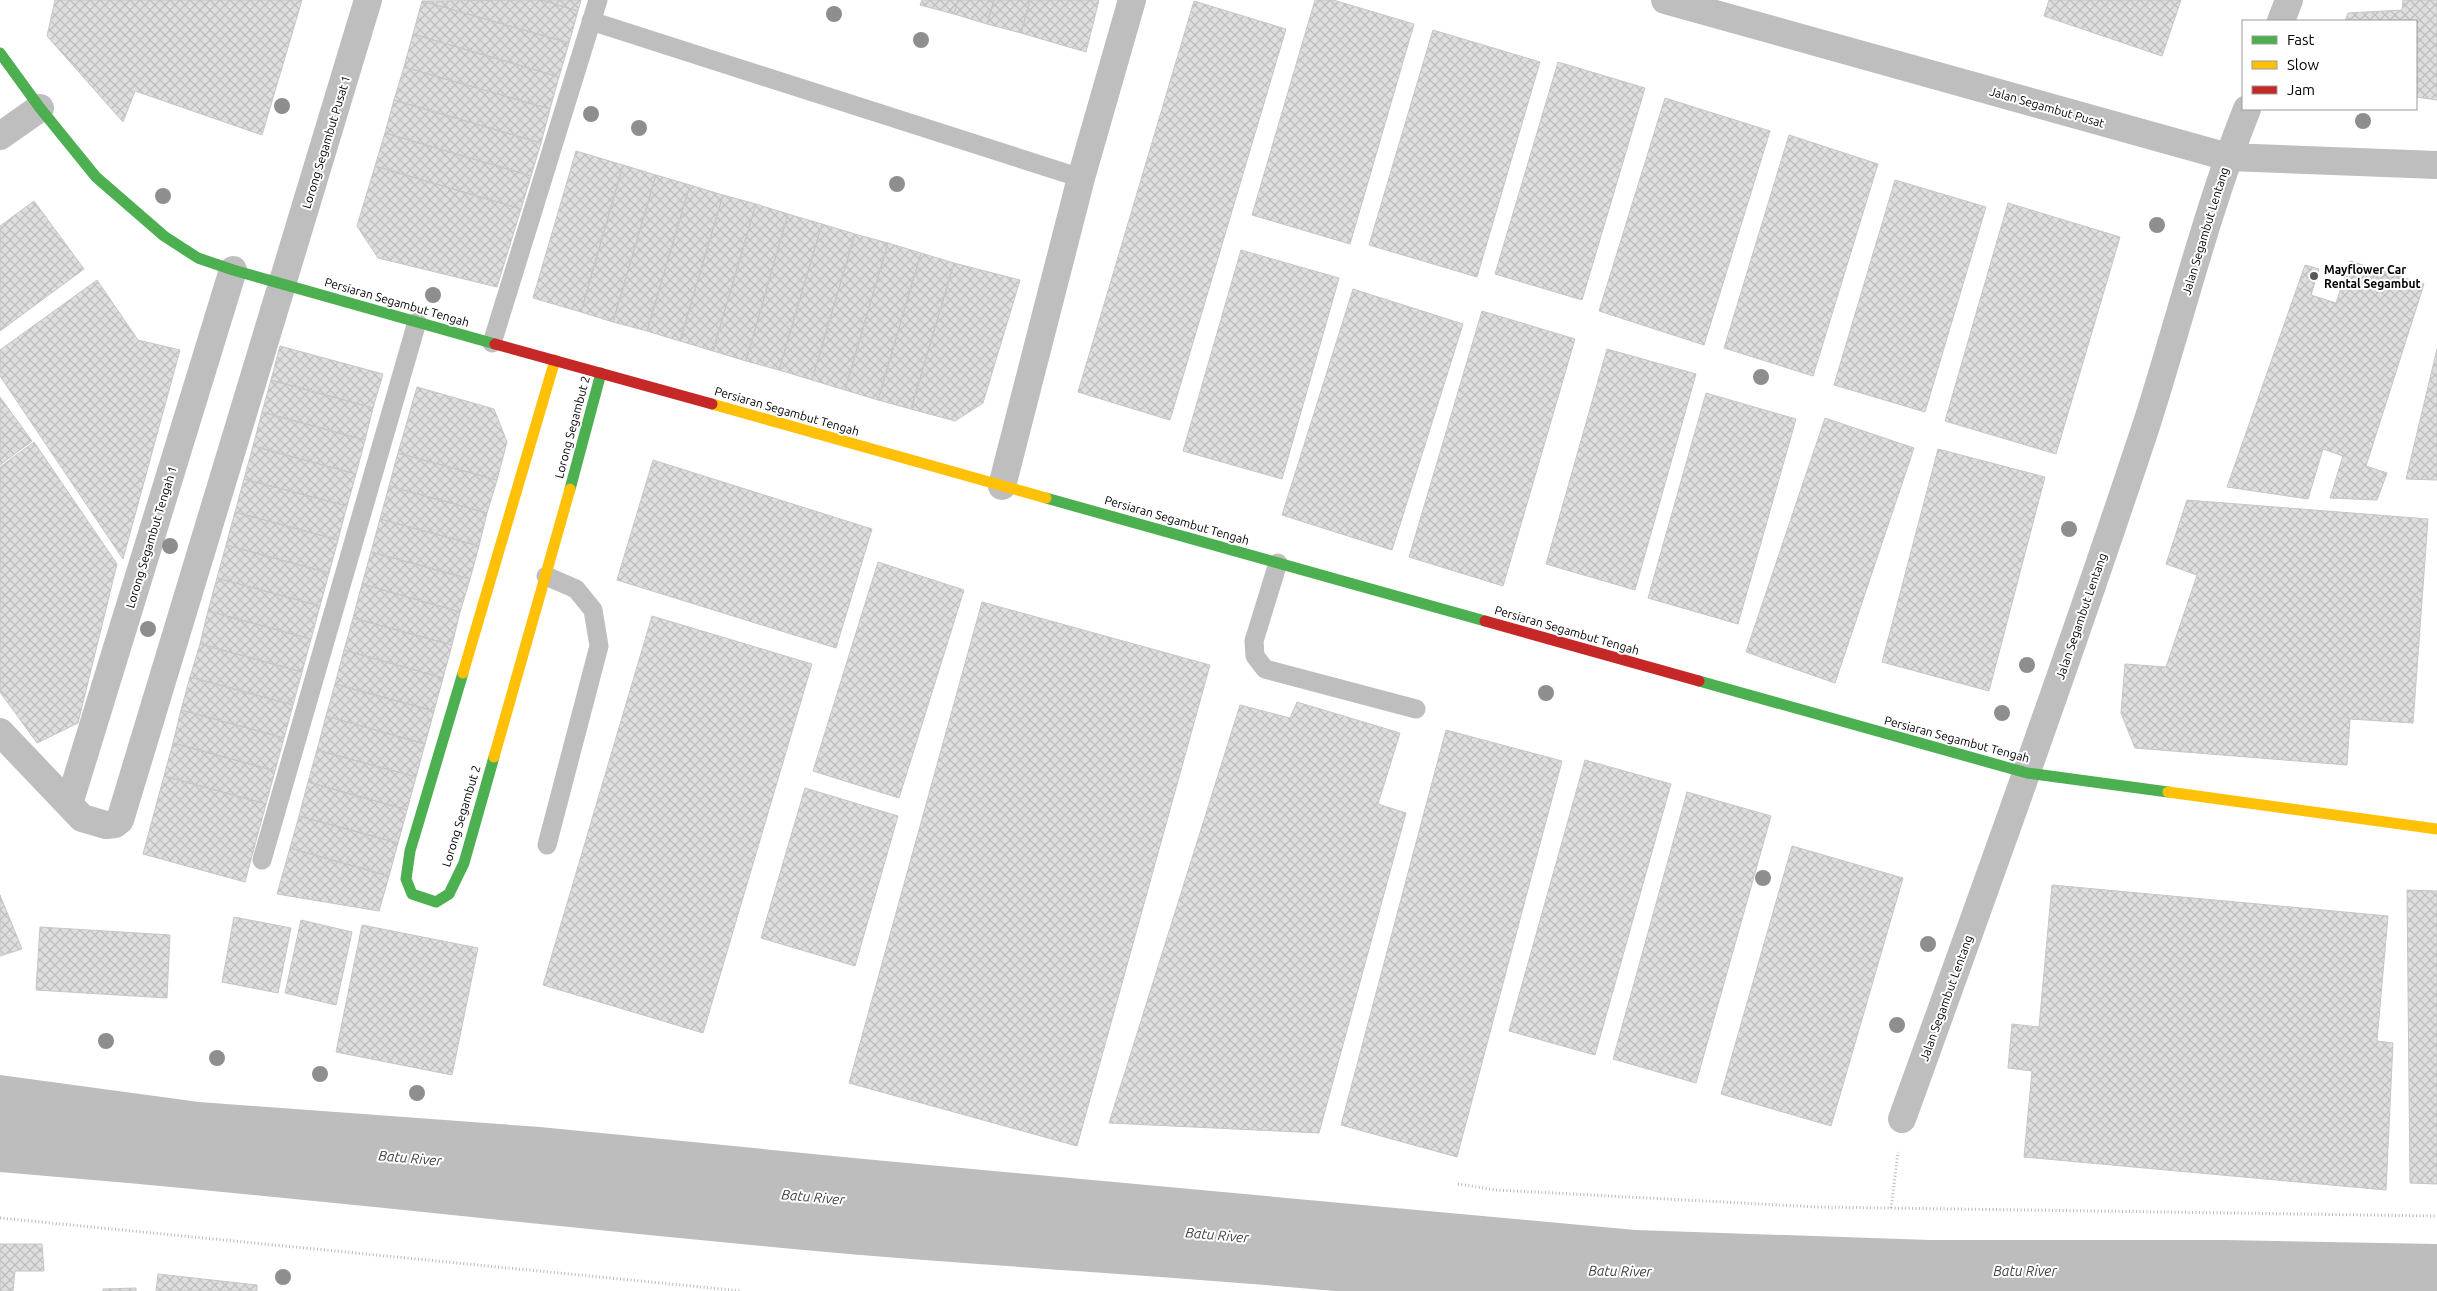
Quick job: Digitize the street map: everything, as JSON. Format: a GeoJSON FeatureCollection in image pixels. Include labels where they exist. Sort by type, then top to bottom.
{"type":"FeatureCollection","features":[{"type":"Feature","properties":{"kind":"street","name":"Lorong Segambut Pusat 1"},"geometry":{"type":"LineString","coordinates":[[69,804],[82,818],[106,825],[115,824],[120,820],[284,284],[368,0]]}},
{"type":"Feature","properties":{"kind":"street"},"geometry":{"type":"LineString","coordinates":[[1002,486],[1081,178],[1132,0]]}},
{"type":"Feature","properties":{"kind":"street","name":"Jalan Segambut Pusat"},"geometry":{"type":"LineString","coordinates":[[1664,0],[2228,157],[2437,165]]}},
{"type":"Feature","properties":{"kind":"street"},"geometry":{"type":"LineString","coordinates":[[2281,20],[2289,0]]}},
{"type":"Feature","properties":{"kind":"street","name":"Persiaran Segambut Tengah"},"geometry":{"type":"LineString","coordinates":[[0,53],[40,108],[96,177],[164,236],[198,258],[233,270],[2028,773],[2437,829]]}},
{"type":"Feature","properties":{"kind":"street"},"geometry":{"type":"LineString","coordinates":[[0,136],[40,108]]}},
{"type":"Feature","properties":{"kind":"street","name":"Jalan Segambut Lentang"},"geometry":{"type":"LineString","coordinates":[[1902,1119],[2028,773],[2146,424],[2228,157],[2246,110]]}},
{"type":"Feature","properties":{"kind":"street","name":"Lorong Segambut Tengah 1"},"geometry":{"type":"LineString","coordinates":[[69,804],[233,270]]}},
{"type":"Feature","properties":{"kind":"street","name":"Lorong Segambut 2"},"geometry":{"type":"LineString","coordinates":[[555,360],[410,851],[406,879],[412,894],[436,902],[449,894],[464,863],[546,576],[601,373]]}},
{"type":"Feature","properties":{"kind":"street"},"geometry":{"type":"LineString","coordinates":[[0,732],[69,804]]}},
{"type":"Feature","properties":{"kind":"lane"},"geometry":{"type":"LineString","coordinates":[[492,342],[598,0]]}},
{"type":"Feature","properties":{"kind":"lane"},"geometry":{"type":"LineString","coordinates":[[592,21],[1081,178]]}},
{"type":"Feature","properties":{"kind":"lane"},"geometry":{"type":"LineString","coordinates":[[262,860],[417,322]]}},
{"type":"Feature","properties":{"kind":"lane"},"geometry":{"type":"LineString","coordinates":[[1278,563],[1254,641],[1256,656],[1265,669],[1416,709]]}},
{"type":"Feature","properties":{"kind":"lane"},"geometry":{"type":"LineString","coordinates":[[546,576],[576,590],[593,610],[599,646],[547,845]]}},
{"type":"Feature","properties":{"kind":"path"},"geometry":{"type":"LineString","coordinates":[[1891,1208],[1902,1119]]}},
{"type":"Feature","properties":{"kind":"path"},"geometry":{"type":"LineString","coordinates":[[1458,1184],[1496,1190],[1891,1208],[2437,1216]]}},
{"type":"Feature","properties":{"kind":"path"},"geometry":{"type":"LineString","coordinates":[[0,1218],[742,1291]]}},
{"type":"Feature","properties":{"kind":"water","name":"Batu River"},"geometry":{"type":"Polygon","coordinates":[[[0,1075],[199,1102],[540,1127],[864,1159],[1635,1230],[1930,1240],[2225,1240],[2437,1244],[2437,1291],[1335,1291],[804,1250],[0,1172],[0,1075]]]}},
{"type":"Feature","properties":{"kind":"building"},"geometry":{"type":"Polygon","coordinates":[[[55,0],[302,0],[262,135],[135,91],[123,122],[47,36],[55,0]]]}},
{"type":"Feature","properties":{"kind":"building"},"geometry":{"type":"Polygon","coordinates":[[[541,0],[578,11],[569,43],[422,1],[541,0]]]}},
{"type":"Feature","properties":{"kind":"building"},"geometry":{"type":"Polygon","coordinates":[[[541,0],[581,0],[578,11],[541,0]]]}},
{"type":"Feature","properties":{"kind":"building"},"geometry":{"type":"Polygon","coordinates":[[[922,0],[958,0],[954,14],[920,5],[922,0]]]}},
{"type":"Feature","properties":{"kind":"building"},"geometry":{"type":"Polygon","coordinates":[[[958,0],[994,0],[987,24],[954,14],[958,0]]]}},
{"type":"Feature","properties":{"kind":"building"},"geometry":{"type":"Polygon","coordinates":[[[994,0],[1030,0],[1021,33],[987,24],[994,0]]]}},
{"type":"Feature","properties":{"kind":"building"},"geometry":{"type":"Polygon","coordinates":[[[1030,0],[1099,0],[1086,52],[1021,33],[1030,0]]]}},
{"type":"Feature","properties":{"kind":"building"},"geometry":{"type":"Polygon","coordinates":[[[1315,0],[1333,0],[1414,24],[1350,244],[1252,215],[1315,0]]]}},
{"type":"Feature","properties":{"kind":"building"},"geometry":{"type":"Polygon","coordinates":[[[2049,0],[2181,0],[2162,56],[2044,16],[2049,0]]]}},
{"type":"Feature","properties":{"kind":"building"},"geometry":{"type":"Polygon","coordinates":[[[2403,0],[2437,0],[2437,100],[2417,97],[2417,20],[2345,20],[2348,13],[2402,10],[2403,0]]]}},
{"type":"Feature","properties":{"kind":"building"},"geometry":{"type":"Polygon","coordinates":[[[422,1],[569,43],[559,77],[413,34],[422,1]]]}},
{"type":"Feature","properties":{"kind":"building"},"geometry":{"type":"Polygon","coordinates":[[[1194,1],[1286,29],[1170,420],[1078,392],[1194,1]]]}},
{"type":"Feature","properties":{"kind":"building"},"geometry":{"type":"Polygon","coordinates":[[[1433,30],[1540,62],[1477,277],[1369,245],[1433,30]]]}},
{"type":"Feature","properties":{"kind":"building"},"geometry":{"type":"Polygon","coordinates":[[[413,34],[559,77],[550,109],[404,67],[413,34]]]}},
{"type":"Feature","properties":{"kind":"building"},"geometry":{"type":"Polygon","coordinates":[[[1558,62],[1645,88],[1582,300],[1495,274],[1558,62]]]}},
{"type":"Feature","properties":{"kind":"building"},"geometry":{"type":"Polygon","coordinates":[[[404,67],[550,109],[541,143],[394,100],[404,67]]]}},
{"type":"Feature","properties":{"kind":"building"},"geometry":{"type":"Polygon","coordinates":[[[1665,98],[1770,131],[1704,345],[1599,311],[1665,98]]]}},
{"type":"Feature","properties":{"kind":"building"},"geometry":{"type":"Polygon","coordinates":[[[394,100],[541,143],[531,176],[385,133],[394,100]]]}},
{"type":"Feature","properties":{"kind":"building"},"geometry":{"type":"Polygon","coordinates":[[[385,133],[531,176],[521,209],[375,166],[385,133]]]}},
{"type":"Feature","properties":{"kind":"building"},"geometry":{"type":"Polygon","coordinates":[[[1789,135],[1878,164],[1813,376],[1724,348],[1789,135]]]}},
{"type":"Feature","properties":{"kind":"building"},"geometry":{"type":"Polygon","coordinates":[[[576,151],[623,165],[581,312],[533,298],[576,151]]]}},
{"type":"Feature","properties":{"kind":"building"},"geometry":{"type":"Polygon","coordinates":[[[623,165],[656,175],[613,322],[581,312],[623,165]]]}},
{"type":"Feature","properties":{"kind":"building"},"geometry":{"type":"Polygon","coordinates":[[[375,166],[521,209],[497,287],[378,258],[357,226],[375,166]]]}},
{"type":"Feature","properties":{"kind":"building"},"geometry":{"type":"Polygon","coordinates":[[[656,175],[690,185],[647,331],[613,322],[656,175]]]}},
{"type":"Feature","properties":{"kind":"building"},"geometry":{"type":"Polygon","coordinates":[[[1895,180],[1986,207],[1925,412],[1834,385],[1895,180]]]}},
{"type":"Feature","properties":{"kind":"building"},"geometry":{"type":"Polygon","coordinates":[[[690,185],[723,195],[680,341],[647,331],[690,185]]]}},
{"type":"Feature","properties":{"kind":"building"},"geometry":{"type":"Polygon","coordinates":[[[723,195],[756,204],[713,351],[680,341],[723,195]]]}},
{"type":"Feature","properties":{"kind":"building"},"geometry":{"type":"Polygon","coordinates":[[[34,201],[84,269],[0,331],[0,226],[34,201]]]}},
{"type":"Feature","properties":{"kind":"building"},"geometry":{"type":"Polygon","coordinates":[[[2008,203],[2120,237],[2056,454],[1945,421],[2008,203]]]}},
{"type":"Feature","properties":{"kind":"building"},"geometry":{"type":"Polygon","coordinates":[[[756,204],[788,214],[746,361],[713,351],[756,204]]]}},
{"type":"Feature","properties":{"kind":"building"},"geometry":{"type":"Polygon","coordinates":[[[788,214],[822,224],[779,370],[746,361],[788,214]]]}},
{"type":"Feature","properties":{"kind":"building"},"geometry":{"type":"Polygon","coordinates":[[[822,224],[855,234],[812,380],[779,370],[822,224]]]}},
{"type":"Feature","properties":{"kind":"building"},"geometry":{"type":"Polygon","coordinates":[[[855,234],[888,243],[845,390],[812,380],[855,234]]]}},
{"type":"Feature","properties":{"kind":"building"},"geometry":{"type":"Polygon","coordinates":[[[888,243],[921,253],[878,400],[845,390],[888,243]]]}},
{"type":"Feature","properties":{"kind":"building"},"geometry":{"type":"Polygon","coordinates":[[[1241,250],[1339,278],[1282,479],[1183,451],[1241,250]]]}},
{"type":"Feature","properties":{"kind":"building"},"geometry":{"type":"Polygon","coordinates":[[[921,253],[954,263],[911,409],[878,400],[921,253]]]}},
{"type":"Feature","properties":{"kind":"building"},"geometry":{"type":"Polygon","coordinates":[[[2350,261],[2424,284],[2366,466],[2387,473],[2377,500],[2330,498],[2343,456],[2323,449],[2308,499],[2227,487],[2305,265],[2319,269],[2311,295],[2336,303],[2350,261]]]}},
{"type":"Feature","properties":{"kind":"building"},"geometry":{"type":"Polygon","coordinates":[[[954,263],[1020,280],[983,403],[955,421],[911,409],[954,263]]]}},
{"type":"Feature","properties":{"kind":"building"},"geometry":{"type":"Polygon","coordinates":[[[97,280],[138,340],[180,350],[123,559],[0,376],[0,350],[97,280]]]}},
{"type":"Feature","properties":{"kind":"building"},"geometry":{"type":"Polygon","coordinates":[[[1353,289],[1463,324],[1392,550],[1282,515],[1353,289]]]}},
{"type":"Feature","properties":{"kind":"building"},"geometry":{"type":"Polygon","coordinates":[[[1482,311],[1575,339],[1503,586],[1409,557],[1482,311]]]}},
{"type":"Feature","properties":{"kind":"building"},"geometry":{"type":"Polygon","coordinates":[[[280,346],[383,374],[373,408],[271,380],[280,346]]]}},
{"type":"Feature","properties":{"kind":"building"},"geometry":{"type":"Polygon","coordinates":[[[1607,349],[1696,374],[1635,590],[1546,564],[1607,349]]]}},
{"type":"Feature","properties":{"kind":"building"},"geometry":{"type":"Polygon","coordinates":[[[2437,349],[2437,480],[2406,479],[2437,349]]]}},
{"type":"Feature","properties":{"kind":"building"},"geometry":{"type":"Polygon","coordinates":[[[271,380],[373,408],[365,440],[262,412],[271,380]]]}},
{"type":"Feature","properties":{"kind":"building"},"geometry":{"type":"Polygon","coordinates":[[[417,387],[494,409],[507,442],[497,480],[398,453],[417,387]]]}},
{"type":"Feature","properties":{"kind":"building"},"geometry":{"type":"Polygon","coordinates":[[[1706,393],[1796,419],[1738,624],[1648,598],[1706,393]]]}},
{"type":"Feature","properties":{"kind":"building"},"geometry":{"type":"Polygon","coordinates":[[[0,397],[32,441],[0,465],[0,397]]]}},
{"type":"Feature","properties":{"kind":"building"},"geometry":{"type":"Polygon","coordinates":[[[262,412],[365,440],[356,474],[253,446],[262,412]]]}},
{"type":"Feature","properties":{"kind":"building"},"geometry":{"type":"Polygon","coordinates":[[[1825,418],[1914,448],[1835,683],[1746,652],[1825,418]]]}},
{"type":"Feature","properties":{"kind":"building"},"geometry":{"type":"Polygon","coordinates":[[[34,442],[117,564],[78,723],[37,743],[0,692],[0,467],[34,442]]]}},
{"type":"Feature","properties":{"kind":"building"},"geometry":{"type":"Polygon","coordinates":[[[253,446],[356,474],[347,506],[244,479],[253,446]]]}},
{"type":"Feature","properties":{"kind":"building"},"geometry":{"type":"Polygon","coordinates":[[[1938,449],[2045,477],[1989,691],[1882,662],[1938,449]]]}},
{"type":"Feature","properties":{"kind":"building"},"geometry":{"type":"Polygon","coordinates":[[[398,453],[497,480],[487,513],[389,486],[398,453]]]}},
{"type":"Feature","properties":{"kind":"building"},"geometry":{"type":"Polygon","coordinates":[[[653,460],[872,529],[836,648],[617,580],[653,460]]]}},
{"type":"Feature","properties":{"kind":"building"},"geometry":{"type":"Polygon","coordinates":[[[244,479],[347,506],[338,540],[235,512],[244,479]]]}},
{"type":"Feature","properties":{"kind":"building"},"geometry":{"type":"Polygon","coordinates":[[[389,486],[487,513],[479,546],[380,519],[389,486]]]}},
{"type":"Feature","properties":{"kind":"building"},"geometry":{"type":"Polygon","coordinates":[[[2187,500],[2428,519],[2413,723],[2350,719],[2347,765],[2135,748],[2121,713],[2125,664],[2166,667],[2197,575],[2166,564],[2187,500]]]}},
{"type":"Feature","properties":{"kind":"building"},"geometry":{"type":"Polygon","coordinates":[[[235,512],[338,540],[329,573],[226,545],[235,512]]]}},
{"type":"Feature","properties":{"kind":"building"},"geometry":{"type":"Polygon","coordinates":[[[380,519],[479,546],[470,579],[371,552],[380,519]]]}},
{"type":"Feature","properties":{"kind":"building"},"geometry":{"type":"Polygon","coordinates":[[[226,545],[329,573],[320,606],[217,578],[226,545]]]}},
{"type":"Feature","properties":{"kind":"building"},"geometry":{"type":"Polygon","coordinates":[[[371,552],[470,579],[460,612],[362,584],[371,552]]]}},
{"type":"Feature","properties":{"kind":"building"},"geometry":{"type":"Polygon","coordinates":[[[878,562],[964,590],[899,798],[813,771],[878,562]]]}},
{"type":"Feature","properties":{"kind":"building"},"geometry":{"type":"Polygon","coordinates":[[[217,578],[320,606],[311,639],[208,611],[217,578]]]}},
{"type":"Feature","properties":{"kind":"building"},"geometry":{"type":"Polygon","coordinates":[[[362,584],[460,612],[452,645],[353,618],[362,584]]]}},
{"type":"Feature","properties":{"kind":"building"},"geometry":{"type":"Polygon","coordinates":[[[982,602],[1210,665],[1077,1146],[849,1083],[982,602]]]}},
{"type":"Feature","properties":{"kind":"building"},"geometry":{"type":"Polygon","coordinates":[[[208,611],[311,639],[302,672],[200,644],[208,611]]]}},
{"type":"Feature","properties":{"kind":"building"},"geometry":{"type":"Polygon","coordinates":[[[652,616],[812,664],[703,1033],[543,985],[652,616]]]}},
{"type":"Feature","properties":{"kind":"building"},"geometry":{"type":"Polygon","coordinates":[[[353,618],[452,645],[443,678],[344,650],[353,618]]]}},
{"type":"Feature","properties":{"kind":"building"},"geometry":{"type":"Polygon","coordinates":[[[200,644],[302,672],[293,705],[190,677],[200,644]]]}},
{"type":"Feature","properties":{"kind":"building"},"geometry":{"type":"Polygon","coordinates":[[[344,650],[443,678],[434,711],[335,684],[344,650]]]}},
{"type":"Feature","properties":{"kind":"building"},"geometry":{"type":"Polygon","coordinates":[[[190,677],[293,705],[284,738],[181,710],[190,677]]]}},
{"type":"Feature","properties":{"kind":"building"},"geometry":{"type":"Polygon","coordinates":[[[335,684],[434,711],[425,744],[326,716],[335,684]]]}},
{"type":"Feature","properties":{"kind":"building"},"geometry":{"type":"Polygon","coordinates":[[[1297,702],[1400,733],[1378,804],[1406,813],[1319,1133],[1109,1123],[1240,705],[1290,718],[1297,702]]]}},
{"type":"Feature","properties":{"kind":"building"},"geometry":{"type":"Polygon","coordinates":[[[181,710],[284,738],[275,771],[173,743],[181,710]]]}},
{"type":"Feature","properties":{"kind":"building"},"geometry":{"type":"Polygon","coordinates":[[[326,716],[425,744],[416,777],[317,750],[326,716]]]}},
{"type":"Feature","properties":{"kind":"building"},"geometry":{"type":"Polygon","coordinates":[[[1446,730],[1562,761],[1457,1157],[1341,1125],[1446,730]]]}},
{"type":"Feature","properties":{"kind":"building"},"geometry":{"type":"Polygon","coordinates":[[[173,743],[275,771],[266,804],[164,776],[173,743]]]}},
{"type":"Feature","properties":{"kind":"building"},"geometry":{"type":"Polygon","coordinates":[[[317,750],[416,777],[407,810],[308,782],[317,750]]]}},
{"type":"Feature","properties":{"kind":"building"},"geometry":{"type":"Polygon","coordinates":[[[1585,760],[1671,784],[1595,1055],[1509,1031],[1585,760]]]}},
{"type":"Feature","properties":{"kind":"building"},"geometry":{"type":"Polygon","coordinates":[[[164,776],[266,804],[245,882],[143,854],[164,776]]]}},
{"type":"Feature","properties":{"kind":"building"},"geometry":{"type":"Polygon","coordinates":[[[308,782],[407,810],[398,843],[299,816],[308,782]]]}},
{"type":"Feature","properties":{"kind":"building"},"geometry":{"type":"Polygon","coordinates":[[[805,788],[898,816],[855,966],[761,938],[805,788]]]}},
{"type":"Feature","properties":{"kind":"building"},"geometry":{"type":"Polygon","coordinates":[[[1687,792],[1771,816],[1696,1083],[1613,1059],[1687,792]]]}},
{"type":"Feature","properties":{"kind":"building"},"geometry":{"type":"Polygon","coordinates":[[[299,816],[398,843],[389,876],[290,848],[299,816]]]}},
{"type":"Feature","properties":{"kind":"building"},"geometry":{"type":"Polygon","coordinates":[[[1792,846],[1903,878],[1831,1126],[1721,1094],[1792,846]]]}},
{"type":"Feature","properties":{"kind":"building"},"geometry":{"type":"Polygon","coordinates":[[[290,848],[389,876],[379,911],[277,894],[290,848]]]}},
{"type":"Feature","properties":{"kind":"building"},"geometry":{"type":"Polygon","coordinates":[[[2052,885],[2388,916],[2377,1041],[2393,1043],[2386,1190],[2024,1157],[2032,1071],[2008,1068],[2012,1024],[2039,1027],[2052,885]]]}},
{"type":"Feature","properties":{"kind":"building"},"geometry":{"type":"Polygon","coordinates":[[[2407,890],[2437,891],[2437,1184],[2410,1183],[2407,890]]]}},
{"type":"Feature","properties":{"kind":"building"},"geometry":{"type":"Polygon","coordinates":[[[0,895],[22,949],[0,956],[0,895]]]}},
{"type":"Feature","properties":{"kind":"building"},"geometry":{"type":"Polygon","coordinates":[[[234,917],[291,928],[278,993],[222,982],[234,917]]]}},
{"type":"Feature","properties":{"kind":"building"},"geometry":{"type":"Polygon","coordinates":[[[301,920],[352,932],[336,1005],[285,993],[301,920]]]}},
{"type":"Feature","properties":{"kind":"building"},"geometry":{"type":"Polygon","coordinates":[[[362,925],[478,948],[452,1075],[336,1052],[362,925]]]}},
{"type":"Feature","properties":{"kind":"building"},"geometry":{"type":"Polygon","coordinates":[[[40,927],[170,935],[167,998],[36,990],[40,927]]]}},
{"type":"Feature","properties":{"kind":"building"},"geometry":{"type":"Polygon","coordinates":[[[0,1244],[42,1244],[44,1271],[15,1271],[13,1291],[0,1291],[0,1244]]]}},
{"type":"Feature","properties":{"kind":"building"},"geometry":{"type":"Polygon","coordinates":[[[158,1274],[257,1285],[257,1291],[156,1291],[158,1274]]]}},
{"type":"Feature","properties":{"kind":"building"},"geometry":{"type":"Polygon","coordinates":[[[136,1288],[136,1291],[103,1291],[103,1289],[136,1288]]]}},
{"type":"Feature","properties":{"kind":"traffic: fast"},"geometry":{"type":"LineString","coordinates":[[0,53],[40,108],[96,177],[164,236],[198,258],[233,270],[495,344]]}},
{"type":"Feature","properties":{"kind":"traffic: fast"},"geometry":{"type":"LineString","coordinates":[[570,489],[601,373]]}},
{"type":"Feature","properties":{"kind":"traffic: fast"},"geometry":{"type":"LineString","coordinates":[[1046,498],[1485,621]]}},
{"type":"Feature","properties":{"kind":"traffic: fast"},"geometry":{"type":"LineString","coordinates":[[463,673],[410,851],[406,879],[412,894],[436,902],[449,894],[464,863],[494,757]]}},
{"type":"Feature","properties":{"kind":"traffic: fast"},"geometry":{"type":"LineString","coordinates":[[1699,681],[2027,773],[2168,792]]}},
{"type":"Feature","properties":{"kind":"traffic: slow"},"geometry":{"type":"LineString","coordinates":[[463,673],[555,360]]}},
{"type":"Feature","properties":{"kind":"traffic: slow"},"geometry":{"type":"LineString","coordinates":[[712,404],[1046,498]]}},
{"type":"Feature","properties":{"kind":"traffic: slow"},"geometry":{"type":"LineString","coordinates":[[494,757],[570,489]]}},
{"type":"Feature","properties":{"kind":"traffic: slow"},"geometry":{"type":"LineString","coordinates":[[2168,792],[2437,829]]}},
{"type":"Feature","properties":{"kind":"traffic: jam"},"geometry":{"type":"LineString","coordinates":[[495,344],[712,404]]}},
{"type":"Feature","properties":{"kind":"traffic: jam"},"geometry":{"type":"LineString","coordinates":[[1485,621],[1699,681]]}},
{"type":"Feature","properties":{"kind":"place","name":"Mayflower Car Rental Segambut"},"geometry":{"type":"Point","coordinates":[2314,276]}}]}
